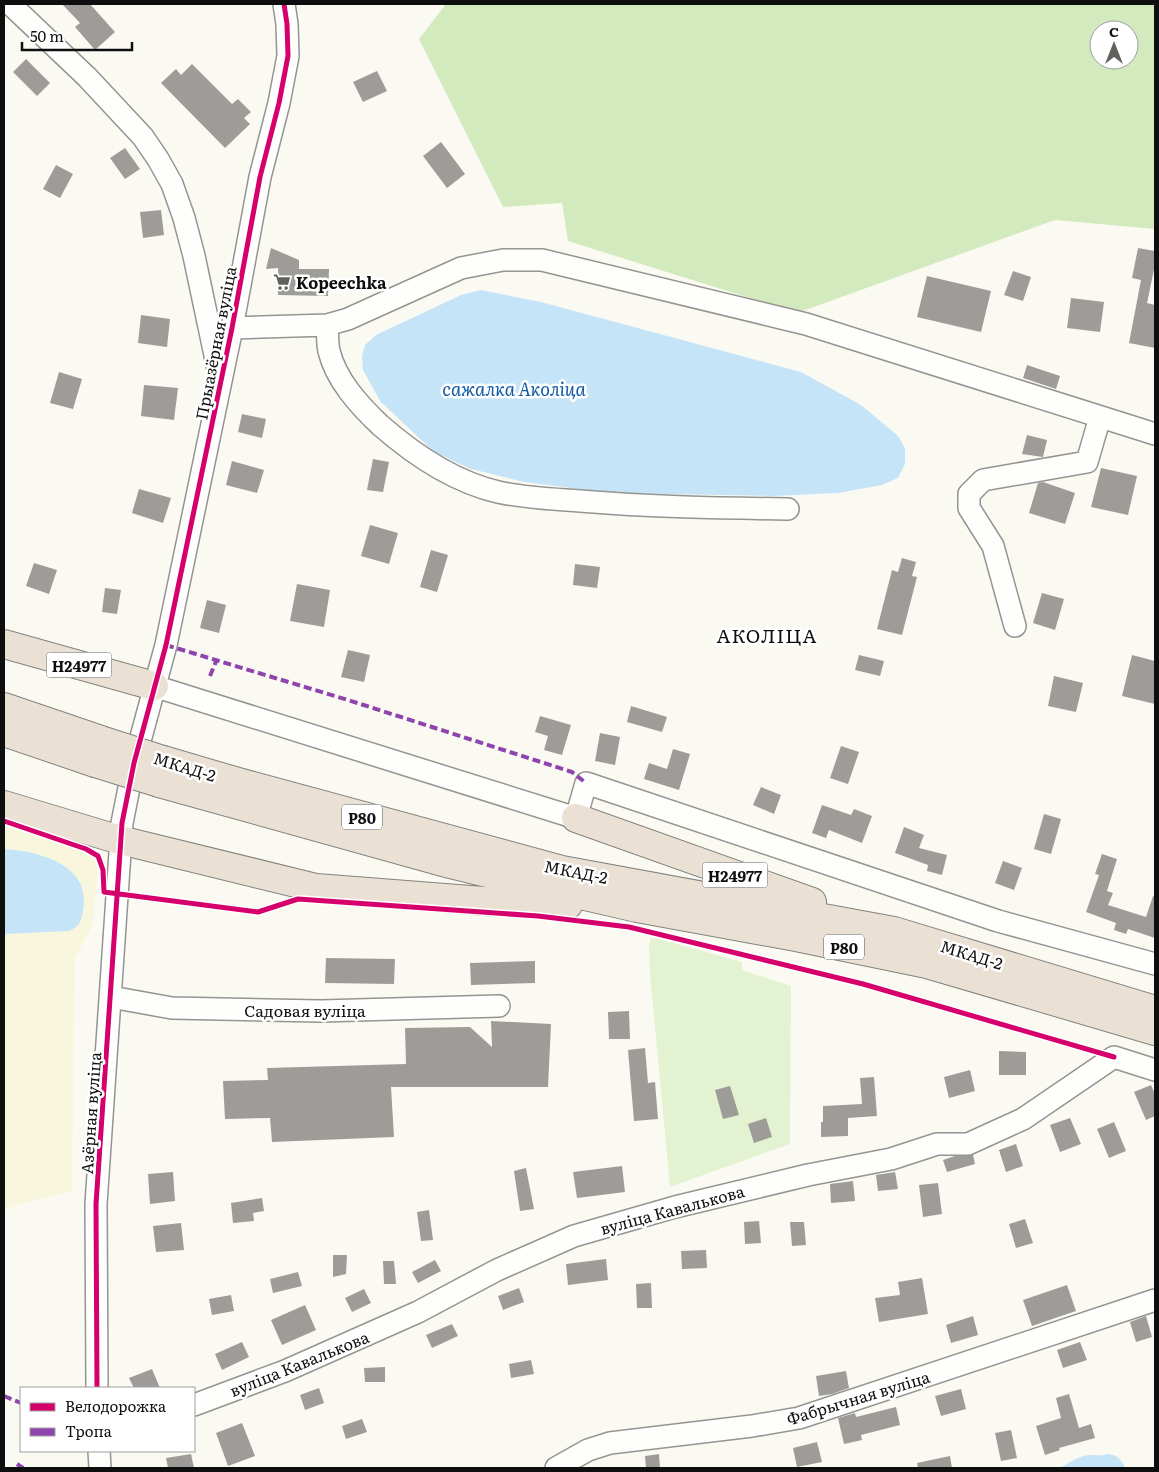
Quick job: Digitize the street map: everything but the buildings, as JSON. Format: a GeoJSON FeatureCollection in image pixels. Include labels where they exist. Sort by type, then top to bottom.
{"type":"FeatureCollection","features":[{"type":"Feature","properties":{"kind":"highway","name":"Н24977"},"geometry":{"type":"LineString","coordinates":[[4,644],[154,686]]}},
{"type":"Feature","properties":{"kind":"highway","name":"МКАД-2"},"geometry":{"type":"LineString","coordinates":[[4,707],[98,752],[161,771],[257,788],[562,870],[894,931],[1155,1010]]}},
{"type":"Feature","properties":{"kind":"highway","name":"Р80"},"geometry":{"type":"LineString","coordinates":[[4,732],[98,752]]}},
{"type":"Feature","properties":{"kind":"highway","name":"Р80"},"geometry":{"type":"LineString","coordinates":[[161,771],[450,864],[637,908],[796,937],[927,964],[1155,1031]]}},
{"type":"Feature","properties":{"kind":"highway"},"geometry":{"type":"LineString","coordinates":[[4,805],[120,840],[316,888],[484,901],[637,908]]}},
{"type":"Feature","properties":{"kind":"highway","name":"Н24977"},"geometry":{"type":"LineString","coordinates":[[576,818],[894,931]]}},
{"type":"Feature","properties":{"kind":"street"},"geometry":{"type":"LineString","coordinates":[[10,4],[88,77],[143,137],[172,184],[184,218],[194,256],[220,384]]}},
{"type":"Feature","properties":{"kind":"street","name":"Прыазёрная вуліца"},"geometry":{"type":"LineString","coordinates":[[120,840],[130,781],[166,644],[232,328],[260,177],[279,103],[288,56],[284,4]]}},
{"type":"Feature","properties":{"kind":"street"},"geometry":{"type":"LineString","coordinates":[[232,328],[327,325],[348,319],[461,268],[504,260],[542,260],[806,324],[1155,434]]}},
{"type":"Feature","properties":{"kind":"street"},"geometry":{"type":"LineString","coordinates":[[327,325],[329,352],[340,377],[362,408],[394,437],[425,459],[460,479],[497,492],[531,497],[640,506],[788,509]]}},
{"type":"Feature","properties":{"kind":"street"},"geometry":{"type":"LineString","coordinates":[[1015,626],[993,546],[969,508],[969,494],[983,480],[1087,462],[1100,417]]}},
{"type":"Feature","properties":{"kind":"street","name":"Н24977"},"geometry":{"type":"LineString","coordinates":[[154,686],[576,818]]}},
{"type":"Feature","properties":{"kind":"street"},"geometry":{"type":"LineString","coordinates":[[576,818],[586,783],[998,921],[1155,964]]}},
{"type":"Feature","properties":{"kind":"street","name":"Азёрная вуліца"},"geometry":{"type":"LineString","coordinates":[[97,1387],[96,1204],[120,840]]}},
{"type":"Feature","properties":{"kind":"street","name":"Садовая вуліца"},"geometry":{"type":"LineString","coordinates":[[111,997],[172,1008],[321,1011],[499,1006]]}},
{"type":"Feature","properties":{"kind":"street","name":"вуліца Кавалькова"},"geometry":{"type":"LineString","coordinates":[[195,1405],[286,1371],[409,1316],[497,1270],[574,1236],[675,1207],[789,1179],[891,1159],[937,1144],[968,1144],[1023,1120],[1114,1057],[1155,1070]]}},
{"type":"Feature","properties":{"kind":"street","name":"Фабрычная вуліца"},"geometry":{"type":"LineString","coordinates":[[556,1468],[588,1450],[610,1443],[752,1426],[800,1418],[1155,1300]]}},
{"type":"Feature","properties":{"kind":"street"},"geometry":{"type":"LineString","coordinates":[[99,1452],[100,1468]]}},
{"type":"Feature","properties":{"kind":"green space"},"geometry":{"type":"Polygon","coordinates":[[[446,4],[1155,4],[1155,229],[1055,220],[797,313],[568,241],[562,203],[503,207],[419,39],[446,4]]]}},
{"type":"Feature","properties":{"kind":"green space"},"geometry":{"type":"Polygon","coordinates":[[[4,826],[90,853],[98,868],[93,924],[75,959],[72,1191],[4,1209],[4,826]]]}},
{"type":"Feature","properties":{"kind":"green space"},"geometry":{"type":"Polygon","coordinates":[[[651,937],[742,962],[742,970],[791,986],[790,1144],[670,1187],[650,974],[649,946],[651,937]]]}},
{"type":"Feature","properties":{"kind":"water","name":"сажалка Аколіца"},"geometry":{"type":"Polygon","coordinates":[[[481,290],[541,302],[801,372],[861,405],[898,436],[905,448],[905,464],[898,478],[882,485],[838,493],[774,496],[611,493],[524,482],[471,469],[434,452],[380,401],[363,370],[362,356],[365,345],[376,335],[461,295],[481,290]]]}},
{"type":"Feature","properties":{"kind":"water"},"geometry":{"type":"Polygon","coordinates":[[[4,849],[18,850],[47,857],[71,871],[79,882],[84,895],[82,917],[75,927],[69,931],[4,934],[4,849]]]}},
{"type":"Feature","properties":{"kind":"water"},"geometry":{"type":"Polygon","coordinates":[[[1108,1454],[1119,1458],[1125,1468],[1060,1468],[1083,1456],[1108,1454]]]}},
{"type":"Feature","properties":{"kind":"marked path"},"geometry":{"type":"LineString","coordinates":[[166,645],[348,700],[572,772],[586,783]]}},
{"type":"Feature","properties":{"kind":"marked path"},"geometry":{"type":"LineString","coordinates":[[210,676],[217,659]]}},
{"type":"Feature","properties":{"kind":"marked path"},"geometry":{"type":"LineString","coordinates":[[4,1396],[20,1403]]}},
{"type":"Feature","properties":{"kind":"marked path"},"geometry":{"type":"LineString","coordinates":[[17,1464],[23,1468]]}},
{"type":"Feature","properties":{"kind":"cycle path"},"geometry":{"type":"LineString","coordinates":[[97,1387],[96,1204],[122,823],[134,763],[166,645],[232,328],[260,177],[279,103],[288,56],[284,4]]}},
{"type":"Feature","properties":{"kind":"cycle path"},"geometry":{"type":"LineString","coordinates":[[4,821],[86,849],[98,856],[103,870],[104,892],[258,912],[298,899],[538,916],[629,927],[863,984],[1114,1057]]}},
{"type":"Feature","properties":{"kind":"place","name":"Kopeechka"},"geometry":{"type":"Point","coordinates":[282,282]}},
{"type":"Feature","properties":{"kind":"district","name":"АКОЛІЦА"},"geometry":{"type":"Point","coordinates":[767,635]}}]}
